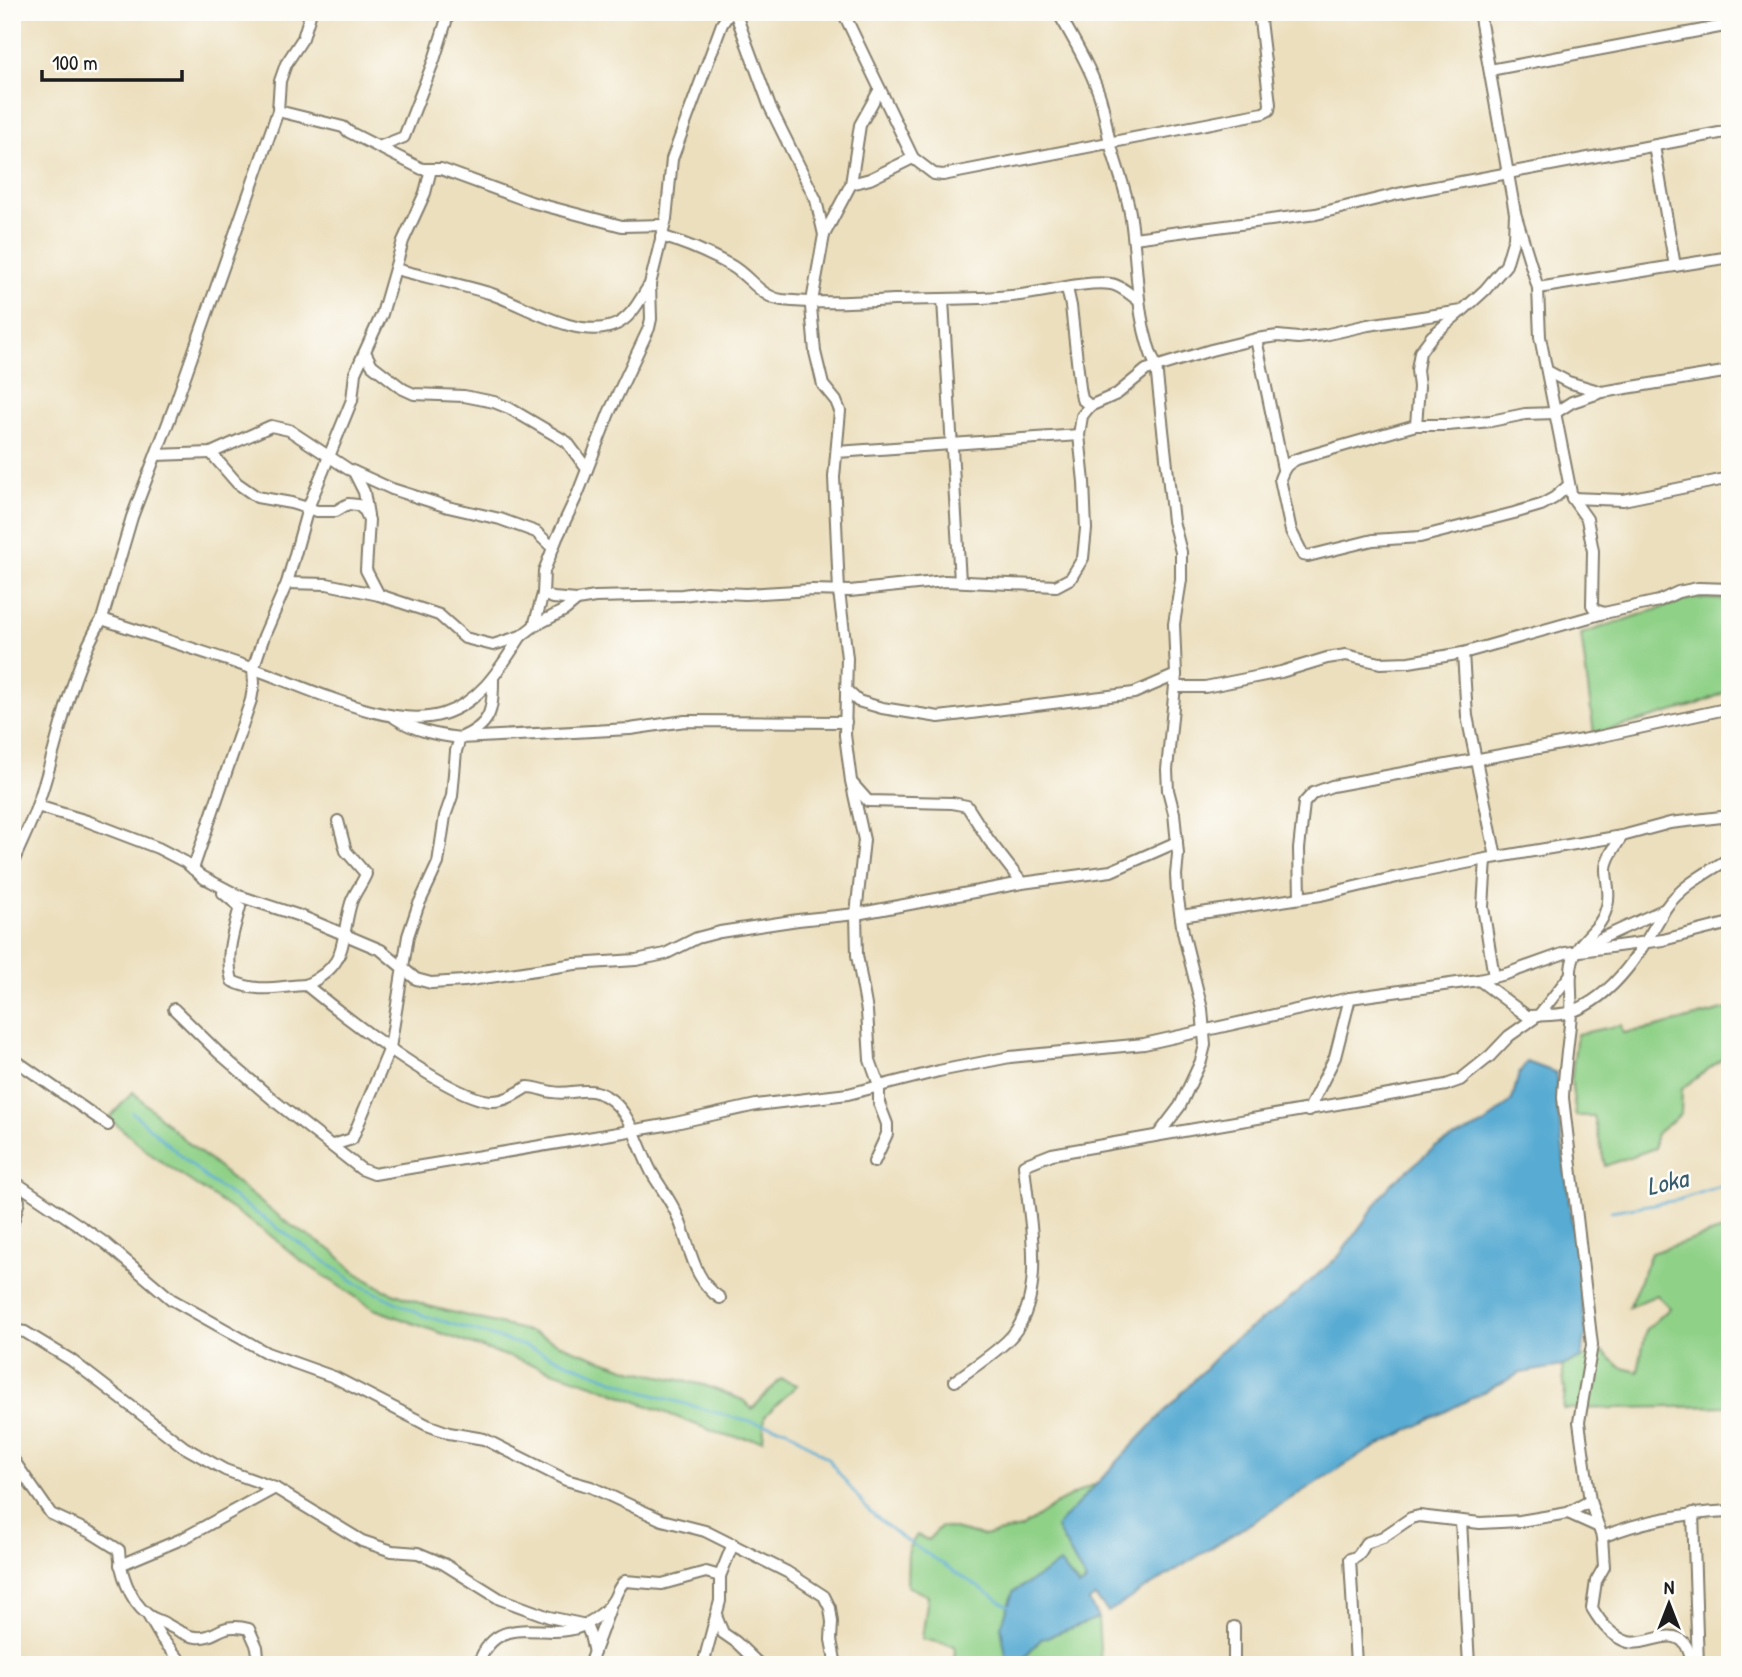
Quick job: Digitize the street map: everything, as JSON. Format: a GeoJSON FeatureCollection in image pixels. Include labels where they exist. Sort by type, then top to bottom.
{"type":"FeatureCollection","features":[{"type":"Feature","properties":{"kind":"street"},"geometry":{"type":"LineString","coordinates":[[12,865],[37,806],[67,706],[94,633],[102,619],[132,517],[278,111],[280,81],[286,64],[303,37],[311,12]]}},
{"type":"Feature","properties":{"kind":"street"},"geometry":{"type":"LineString","coordinates":[[379,147],[404,137],[434,60],[449,12]]}},
{"type":"Feature","properties":{"kind":"street"},"geometry":{"type":"LineString","coordinates":[[534,626],[543,594],[544,570],[609,413],[649,328],[650,284],[663,231],[672,159],[722,24],[733,12],[770,107],[816,200],[824,235]]}},
{"type":"Feature","properties":{"kind":"street"},"geometry":{"type":"LineString","coordinates":[[843,12],[913,158],[934,174],[943,175],[1255,116],[1269,110],[1259,12]]}},
{"type":"Feature","properties":{"kind":"street"},"geometry":{"type":"LineString","coordinates":[[1058,12],[1087,63],[1100,96],[1110,143],[1129,204],[1139,281],[1138,300],[1146,344],[1156,366],[1173,521],[1181,552],[1181,580],[1174,624],[1175,681],[1167,770],[1177,842],[1176,875],[1181,916],[1202,1009],[1205,1045],[1201,1061],[1180,1106],[1158,1135]]}},
{"type":"Feature","properties":{"kind":"street"},"geometry":{"type":"LineString","coordinates":[[1479,12],[1515,213],[1538,288],[1540,337],[1569,485],[1572,498],[1587,519],[1593,551],[1592,605],[1595,610],[1604,614]]}},
{"type":"Feature","properties":{"kind":"street"},"geometry":{"type":"LineString","coordinates":[[1489,70],[1730,25]]}},
{"type":"Feature","properties":{"kind":"street"},"geometry":{"type":"LineString","coordinates":[[874,1162],[887,1134],[887,1124],[879,1103],[879,1085],[870,1060],[867,1012],[857,955],[856,914],[864,840],[851,781],[846,722],[847,658],[839,591],[834,477],[840,411],[836,401],[823,385],[811,324],[812,301],[824,235],[851,184],[860,125],[880,89]]}},
{"type":"Feature","properties":{"kind":"street"},"geometry":{"type":"LineString","coordinates":[[278,111],[343,127],[422,169],[442,169],[531,202],[596,221],[663,231],[729,264],[747,275],[760,291],[778,299],[871,303],[892,300],[943,300],[1011,296],[1114,283],[1138,300]]}},
{"type":"Feature","properties":{"kind":"street"},"geometry":{"type":"LineString","coordinates":[[1134,238],[1316,214],[1398,194],[1730,131]]}},
{"type":"Feature","properties":{"kind":"street"},"geometry":{"type":"LineString","coordinates":[[1654,146],[1675,266]]}},
{"type":"Feature","properties":{"kind":"street"},"geometry":{"type":"LineString","coordinates":[[851,184],[870,180],[913,158]]}},
{"type":"Feature","properties":{"kind":"street"},"geometry":{"type":"LineString","coordinates":[[197,872],[251,700],[253,669],[287,583],[308,508],[352,400],[355,373],[382,314],[403,241],[425,193],[430,169]]}},
{"type":"Feature","properties":{"kind":"street"},"geometry":{"type":"LineString","coordinates":[[1416,425],[1420,352],[1432,336],[1485,290],[1506,265],[1514,238],[1515,213]]}},
{"type":"Feature","properties":{"kind":"street"},"geometry":{"type":"LineString","coordinates":[[1538,288],[1730,257]]}},
{"type":"Feature","properties":{"kind":"street"},"geometry":{"type":"LineString","coordinates":[[395,269],[509,300],[527,311],[570,325],[597,328],[612,326],[627,317],[650,284]]}},
{"type":"Feature","properties":{"kind":"street"},"geometry":{"type":"LineString","coordinates":[[1067,288],[1082,399],[1090,406]]}},
{"type":"Feature","properties":{"kind":"street"},"geometry":{"type":"LineString","coordinates":[[943,300],[960,581]]}},
{"type":"Feature","properties":{"kind":"street"},"geometry":{"type":"LineString","coordinates":[[543,594],[553,598],[577,600],[706,592],[745,594],[839,591],[960,581],[1056,586],[1071,578],[1083,558],[1086,529],[1079,435],[1082,416],[1090,406],[1117,394],[1146,370],[1256,339],[1324,335],[1462,312]]}},
{"type":"Feature","properties":{"kind":"street"},"geometry":{"type":"LineString","coordinates":[[1256,339],[1283,469]]}},
{"type":"Feature","properties":{"kind":"street"},"geometry":{"type":"LineString","coordinates":[[365,352],[372,365],[403,389],[414,394],[464,396],[509,408],[567,442],[587,469]]}},
{"type":"Feature","properties":{"kind":"street"},"geometry":{"type":"LineString","coordinates":[[1547,371],[1569,382],[1602,392]]}},
{"type":"Feature","properties":{"kind":"street"},"geometry":{"type":"LineString","coordinates":[[1569,485],[1548,501],[1514,513],[1420,537],[1373,540],[1308,556],[1299,551],[1291,531],[1280,479],[1289,462],[1416,425],[1448,425],[1491,421],[1525,414],[1555,414],[1572,402],[1602,392],[1730,371]]}},
{"type":"Feature","properties":{"kind":"street"},"geometry":{"type":"LineString","coordinates":[[156,455],[211,453],[271,426],[289,430],[354,472],[392,489],[536,531],[553,548]]}},
{"type":"Feature","properties":{"kind":"street"},"geometry":{"type":"LineString","coordinates":[[837,452],[1079,435]]}},
{"type":"Feature","properties":{"kind":"street"},"geometry":{"type":"LineString","coordinates":[[211,453],[237,483],[257,497],[327,513],[348,504],[358,505],[368,518]]}},
{"type":"Feature","properties":{"kind":"street"},"geometry":{"type":"LineString","coordinates":[[354,472],[363,492],[368,518],[366,570],[379,595]]}},
{"type":"Feature","properties":{"kind":"street"},"geometry":{"type":"LineString","coordinates":[[1572,498],[1623,500],[1730,478]]}},
{"type":"Feature","properties":{"kind":"street"},"geometry":{"type":"LineString","coordinates":[[287,583],[327,584],[379,595],[439,615],[465,638],[494,645],[521,636],[577,600]]}},
{"type":"Feature","properties":{"kind":"street"},"geometry":{"type":"LineString","coordinates":[[846,690],[858,701],[882,708],[939,717],[1134,693],[1175,681],[1217,684],[1281,672],[1346,655],[1380,663],[1464,653],[1659,601],[1678,592],[1698,588],[1730,589]]}},
{"type":"Feature","properties":{"kind":"street"},"geometry":{"type":"LineString","coordinates":[[102,619],[253,669],[351,706],[405,718],[443,714],[468,701],[494,679],[521,636]]}},
{"type":"Feature","properties":{"kind":"street"},"geometry":{"type":"LineString","coordinates":[[1464,653],[1464,689],[1491,858],[1483,906],[1494,977]]}},
{"type":"Feature","properties":{"kind":"street"},"geometry":{"type":"LineString","coordinates":[[460,738],[479,730],[494,705],[494,679]]}},
{"type":"Feature","properties":{"kind":"street"},"geometry":{"type":"LineString","coordinates":[[1300,897],[1299,849],[1304,803],[1313,793],[1332,786],[1593,738],[1730,708]]}},
{"type":"Feature","properties":{"kind":"street"},"geometry":{"type":"LineString","coordinates":[[390,715],[407,726],[460,738],[630,729],[685,721],[846,722]]}},
{"type":"Feature","properties":{"kind":"street"},"geometry":{"type":"LineString","coordinates":[[333,1145],[352,1139],[390,1048],[408,936],[418,906],[438,863],[445,816],[452,796],[456,751],[460,738]]}},
{"type":"Feature","properties":{"kind":"street"},"geometry":{"type":"LineString","coordinates":[[851,781],[868,802],[952,803],[967,806],[1022,883]]}},
{"type":"Feature","properties":{"kind":"street"},"geometry":{"type":"LineString","coordinates":[[37,806],[87,821],[158,848],[185,862],[240,908],[229,948],[232,981],[246,988],[262,990],[306,985],[325,975],[334,966],[352,901],[366,874],[346,851],[338,821]]}},
{"type":"Feature","properties":{"kind":"street"},"geometry":{"type":"LineString","coordinates":[[1181,916],[1321,895],[1491,858],[1622,836],[1670,823],[1730,816]]}},
{"type":"Feature","properties":{"kind":"street"},"geometry":{"type":"LineString","coordinates":[[1622,836],[1606,868],[1609,891],[1605,913],[1600,925],[1576,950],[1571,974],[1571,1012],[1564,1072],[1563,1098],[1592,1338],[1579,1422],[1590,1502],[1601,1532],[1604,1567],[1597,1581],[1592,1608],[1610,1632],[1628,1642],[1644,1643],[1676,1637],[1685,1644],[1693,1665]]}},
{"type":"Feature","properties":{"kind":"street"},"geometry":{"type":"LineString","coordinates":[[197,872],[239,896],[303,917],[381,950],[416,979],[431,983],[464,981],[575,964],[596,965],[636,960],[665,954],[696,938],[720,932],[856,914],[1022,883],[1111,871],[1177,842]]}},
{"type":"Feature","properties":{"kind":"street"},"geometry":{"type":"LineString","coordinates":[[1479,980],[1527,1016],[1571,1012],[1613,985],[1646,943],[1672,899],[1695,880],[1730,859]]}},
{"type":"Feature","properties":{"kind":"street"},"geometry":{"type":"LineString","coordinates":[[174,1009],[219,1053],[278,1103],[361,1169],[374,1174],[634,1130],[756,1105],[848,1094],[1010,1057],[1144,1044],[1350,998],[1494,977],[1576,950],[1665,909]]}},
{"type":"Feature","properties":{"kind":"street"},"geometry":{"type":"LineString","coordinates":[[1576,950],[1646,943],[1730,923]]}},
{"type":"Feature","properties":{"kind":"street"},"geometry":{"type":"LineString","coordinates":[[956,1381],[1008,1340],[1029,1302],[1034,1271],[1034,1245],[1024,1165],[1052,1154],[1308,1111],[1432,1088],[1460,1080],[1490,1056],[1509,1036],[1539,1015],[1571,974]]}},
{"type":"Feature","properties":{"kind":"street"},"geometry":{"type":"LineString","coordinates":[[306,985],[347,1019],[456,1090],[491,1101],[510,1097],[527,1087],[554,1093],[595,1091],[611,1100],[634,1130],[652,1173],[678,1216],[702,1280],[711,1292],[720,1298]]}},
{"type":"Feature","properties":{"kind":"street"},"geometry":{"type":"LineString","coordinates":[[1308,1111],[1335,1057],[1350,998]]}},
{"type":"Feature","properties":{"kind":"street"},"geometry":{"type":"LineString","coordinates":[[12,1058],[108,1125]]}},
{"type":"Feature","properties":{"kind":"street"},"geometry":{"type":"LineString","coordinates":[[12,1180],[105,1243],[171,1299],[267,1353],[334,1377],[427,1425],[449,1433],[484,1438],[566,1480],[591,1487],[662,1520],[705,1531],[787,1572],[824,1596],[830,1608],[831,1640],[836,1665]]}},
{"type":"Feature","properties":{"kind":"street"},"geometry":{"type":"LineString","coordinates":[[12,1186],[19,1202],[12,1225]]}},
{"type":"Feature","properties":{"kind":"street"},"geometry":{"type":"LineString","coordinates":[[12,1330],[25,1332],[71,1360],[184,1447],[225,1470],[275,1488],[362,1541],[392,1551],[418,1553],[444,1564],[500,1599],[549,1617],[586,1625]]}},
{"type":"Feature","properties":{"kind":"street"},"geometry":{"type":"LineString","coordinates":[[12,1458],[51,1514],[119,1550],[120,1565],[140,1608],[184,1665]]}},
{"type":"Feature","properties":{"kind":"street"},"geometry":{"type":"LineString","coordinates":[[120,1565],[184,1538],[275,1488]]}},
{"type":"Feature","properties":{"kind":"street"},"geometry":{"type":"LineString","coordinates":[[1356,1665],[1350,1559],[1356,1558],[1362,1552],[1366,1543],[1383,1537],[1411,1518],[1419,1516],[1480,1523],[1520,1521],[1568,1513],[1590,1502]]}},
{"type":"Feature","properties":{"kind":"street"},"geometry":{"type":"LineString","coordinates":[[1568,1513],[1601,1532],[1693,1513],[1730,1511]]}},
{"type":"Feature","properties":{"kind":"street"},"geometry":{"type":"LineString","coordinates":[[1693,1513],[1698,1665]]}},
{"type":"Feature","properties":{"kind":"street"},"geometry":{"type":"LineString","coordinates":[[1461,1521],[1469,1665]]}},
{"type":"Feature","properties":{"kind":"street"},"geometry":{"type":"LineString","coordinates":[[703,1665],[720,1601],[720,1576],[733,1544]]}},
{"type":"Feature","properties":{"kind":"street"},"geometry":{"type":"LineString","coordinates":[[589,1665],[613,1601],[625,1580],[662,1584],[706,1573],[720,1576]]}},
{"type":"Feature","properties":{"kind":"street"},"geometry":{"type":"LineString","coordinates":[[478,1665],[484,1650],[494,1640],[510,1632],[528,1629],[572,1631],[604,1612],[613,1601]]}},
{"type":"Feature","properties":{"kind":"street"},"geometry":{"type":"LineString","coordinates":[[716,1616],[723,1633],[760,1665]]}},
{"type":"Feature","properties":{"kind":"street"},"geometry":{"type":"LineString","coordinates":[[149,1617],[198,1637],[227,1626],[248,1629],[257,1647],[260,1665]]}},
{"type":"Feature","properties":{"kind":"street"},"geometry":{"type":"LineString","coordinates":[[586,1625],[594,1653]]}},
{"type":"Feature","properties":{"kind":"street"},"geometry":{"type":"LineString","coordinates":[[1234,1627],[1234,1665]]}},
{"type":"Feature","properties":{"kind":"green space"},"geometry":{"type":"Polygon","coordinates":[[[1692,598],[1730,600],[1730,690],[1696,705],[1594,734],[1581,634],[1692,598]]]}},
{"type":"Feature","properties":{"kind":"green space"},"geometry":{"type":"Polygon","coordinates":[[[1727,1009],[1730,1018],[1730,1058],[1722,1059],[1682,1089],[1681,1114],[1655,1135],[1655,1148],[1605,1166],[1594,1116],[1576,1116],[1571,1080],[1577,1034],[1621,1025],[1623,1033],[1653,1028],[1727,1009]]]}},
{"type":"Feature","properties":{"kind":"green space"},"geometry":{"type":"Polygon","coordinates":[[[133,1092],[180,1136],[264,1205],[333,1251],[354,1271],[385,1290],[428,1306],[535,1333],[631,1370],[704,1385],[743,1400],[752,1409],[781,1379],[797,1385],[765,1416],[763,1440],[725,1436],[592,1384],[374,1309],[153,1156],[109,1118],[133,1092]]]}},
{"type":"Feature","properties":{"kind":"green space"},"geometry":{"type":"Polygon","coordinates":[[[1730,1211],[1730,1406],[1563,1409],[1565,1391],[1562,1366],[1604,1352],[1620,1367],[1638,1372],[1646,1330],[1670,1308],[1657,1295],[1629,1307],[1651,1253],[1723,1230],[1730,1211]]]}},
{"type":"Feature","properties":{"kind":"green space"},"geometry":{"type":"Polygon","coordinates":[[[1098,1482],[1057,1527],[1087,1582],[1080,1587],[1060,1564],[1020,1663],[1041,1639],[1098,1618],[1101,1665],[954,1665],[955,1646],[922,1639],[928,1596],[907,1586],[908,1549],[917,1535],[928,1540],[941,1526],[983,1536],[1021,1528],[1059,1502],[1098,1482]]]}},
{"type":"Feature","properties":{"kind":"water"},"geometry":{"type":"Polygon","coordinates":[[[1527,1062],[1557,1073],[1557,1103],[1586,1334],[1581,1358],[1562,1366],[1521,1373],[1364,1453],[1108,1612],[1095,1597],[1089,1601],[1098,1618],[1041,1639],[1020,1663],[1007,1661],[1001,1627],[1013,1592],[1060,1563],[1079,1587],[1086,1582],[1056,1527],[1227,1345],[1284,1304],[1339,1256],[1390,1185],[1435,1147],[1485,1124],[1512,1100],[1519,1073],[1527,1062]]]}},
{"type":"Feature","properties":{"kind":"waterway"},"geometry":{"type":"LineString","coordinates":[[132,1112],[206,1178],[356,1283],[422,1315],[528,1347],[647,1393],[742,1420],[787,1429],[827,1458],[868,1510],[898,1535],[1008,1606]]}},
{"type":"Feature","properties":{"kind":"waterway","name":"Loka"},"geometry":{"type":"LineString","coordinates":[[1611,1211],[1678,1200],[1730,1183]]}}]}
